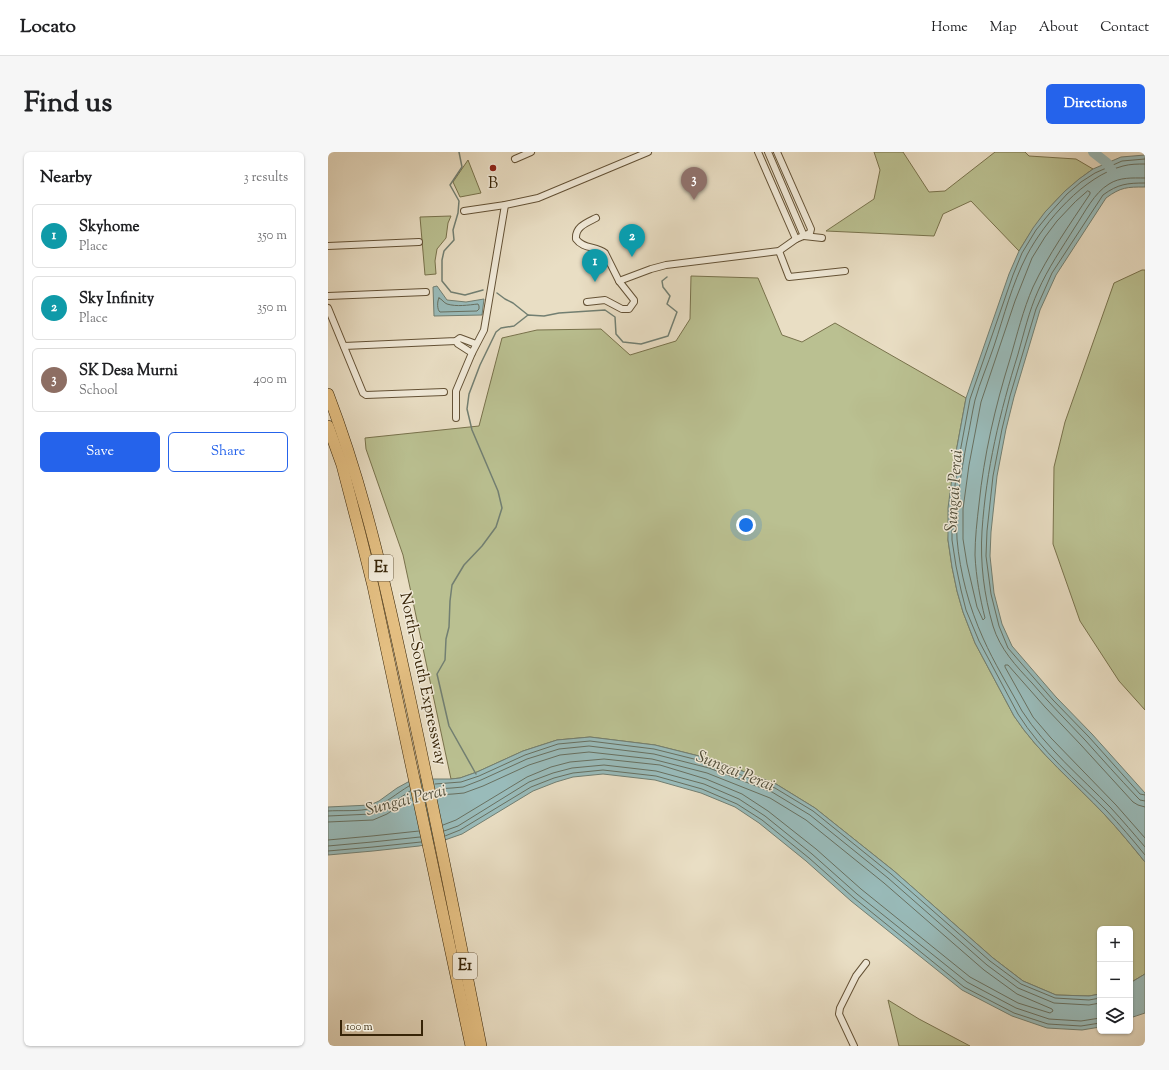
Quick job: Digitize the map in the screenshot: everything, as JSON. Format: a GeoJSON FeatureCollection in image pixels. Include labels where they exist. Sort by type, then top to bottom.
{"type":"FeatureCollection","features":[{"type":"Feature","properties":{"kind":"highway","name":"North–South Expressway"},"geometry":{"type":"LineString","coordinates":[[328,394],[355,470],[386,585],[481,1046]]}},
{"type":"Feature","properties":{"kind":"highway","name":"North–South Expressway"},"geometry":{"type":"LineString","coordinates":[[328,426],[342,465],[360,534],[408,747],[471,1046]]}},
{"type":"Feature","properties":{"kind":"street"},"geometry":{"type":"LineString","coordinates":[[515,159],[531,152]]}},
{"type":"Feature","properties":{"kind":"street"},"geometry":{"type":"LineString","coordinates":[[464,211],[538,198],[648,152]]}},
{"type":"Feature","properties":{"kind":"street"},"geometry":{"type":"LineString","coordinates":[[758,152],[796,239]]}},
{"type":"Feature","properties":{"kind":"street"},"geometry":{"type":"LineString","coordinates":[[768,152],[804,236]]}},
{"type":"Feature","properties":{"kind":"street"},"geometry":{"type":"LineString","coordinates":[[619,281],[666,265],[779,251],[796,239],[810,233],[811,229],[777,152]]}},
{"type":"Feature","properties":{"kind":"street"},"geometry":{"type":"LineString","coordinates":[[456,418],[456,391],[476,344],[484,330],[505,205]]}},
{"type":"Feature","properties":{"kind":"street"},"geometry":{"type":"LineString","coordinates":[[586,302],[605,300],[622,309],[629,309],[634,302],[619,281],[605,253],[582,245],[576,239],[576,235],[581,226],[596,218]]}},
{"type":"Feature","properties":{"kind":"street"},"geometry":{"type":"LineString","coordinates":[[804,236],[822,238]]}},
{"type":"Feature","properties":{"kind":"street"},"geometry":{"type":"LineString","coordinates":[[328,246],[418,242]]}},
{"type":"Feature","properties":{"kind":"street"},"geometry":{"type":"LineString","coordinates":[[779,251],[789,277],[845,271]]}},
{"type":"Feature","properties":{"kind":"street"},"geometry":{"type":"LineString","coordinates":[[328,296],[426,292]]}},
{"type":"Feature","properties":{"kind":"street"},"geometry":{"type":"LineString","coordinates":[[328,308],[363,393],[366,395],[444,392]]}},
{"type":"Feature","properties":{"kind":"street"},"geometry":{"type":"LineString","coordinates":[[344,346],[456,341],[460,338],[476,344]]}},
{"type":"Feature","properties":{"kind":"street"},"geometry":{"type":"LineString","coordinates":[[456,341],[472,353]]}},
{"type":"Feature","properties":{"kind":"street"},"geometry":{"type":"LineString","coordinates":[[854,1046],[839,1014],[840,1008],[856,976],[866,963]]}},
{"type":"Feature","properties":{"kind":"green space"},"geometry":{"type":"Polygon","coordinates":[[[874,152],[903,152],[929,192],[945,191],[995,152],[1025,152],[1029,156],[1076,159],[1093,169],[1060,196],[1043,216],[1019,251],[971,201],[943,214],[934,236],[826,231],[874,199],[880,170],[874,152]]]}},
{"type":"Feature","properties":{"kind":"green space"},"geometry":{"type":"Polygon","coordinates":[[[468,160],[481,193],[460,197],[453,182],[468,160]]]}},
{"type":"Feature","properties":{"kind":"green space"},"geometry":{"type":"Polygon","coordinates":[[[451,216],[448,223],[446,238],[437,249],[435,261],[436,274],[425,275],[420,217],[451,216]]]}},
{"type":"Feature","properties":{"kind":"green space"},"geometry":{"type":"Polygon","coordinates":[[[1145,270],[1145,710],[1119,681],[1080,621],[1053,544],[1054,467],[1065,422],[1114,283],[1145,270]]]}},
{"type":"Feature","properties":{"kind":"green space"},"geometry":{"type":"Polygon","coordinates":[[[691,276],[758,278],[782,335],[802,342],[835,323],[966,398],[954,463],[948,540],[957,591],[963,612],[975,643],[1014,716],[1024,730],[1046,756],[1094,803],[1145,862],[1145,974],[1133,981],[1133,926],[1097,926],[1097,995],[1089,996],[1056,995],[1023,981],[993,958],[894,871],[815,808],[776,784],[711,759],[655,745],[590,737],[557,740],[523,751],[477,772],[460,778],[451,779],[403,555],[366,449],[365,438],[479,426],[502,338],[537,330],[601,329],[630,355],[676,341],[690,319],[691,276]]]}},
{"type":"Feature","properties":{"kind":"green space"},"geometry":{"type":"Polygon","coordinates":[[[888,1000],[919,1019],[970,1046],[899,1046],[888,1000]]]}},
{"type":"Feature","properties":{"kind":"water","name":"Sungai Perai"},"geometry":{"type":"Polygon","coordinates":[[[1145,155],[1145,187],[1124,188],[1106,198],[1056,275],[1040,310],[1006,429],[997,476],[990,556],[994,593],[1002,624],[1012,646],[1056,697],[1092,734],[1145,793],[1145,862],[1105,815],[1046,756],[1014,716],[975,643],[963,612],[952,567],[948,540],[948,508],[954,463],[966,398],[1009,274],[1019,251],[1045,212],[1079,179],[1093,169],[1121,157],[1145,155]]]}},
{"type":"Feature","properties":{"kind":"water"},"geometry":{"type":"Polygon","coordinates":[[[437,286],[447,300],[466,302],[484,299],[482,315],[434,316],[433,287],[437,286]]]}},
{"type":"Feature","properties":{"kind":"water","name":"Sungai Perai"},"geometry":{"type":"Polygon","coordinates":[[[590,737],[655,745],[711,759],[776,784],[815,808],[894,871],[993,958],[1023,981],[1056,995],[1089,996],[1097,995],[1097,1028],[1082,1030],[1047,1028],[1012,1016],[962,990],[851,901],[806,861],[759,823],[735,807],[701,793],[655,780],[603,774],[573,777],[533,791],[462,834],[442,841],[419,846],[328,855],[328,807],[370,805],[379,801],[408,782],[420,779],[460,778],[523,751],[557,740],[590,737]]]}},
{"type":"Feature","properties":{"kind":"water"},"geometry":{"type":"Polygon","coordinates":[[[1145,974],[1145,1013],[1133,1017],[1133,998],[1133,981],[1145,974]]]}},
{"type":"Feature","properties":{"kind":"waterway"},"geometry":{"type":"LineString","coordinates":[[459,152],[462,167],[450,185],[459,201],[458,213],[453,230],[454,240],[444,251],[442,260],[442,281],[451,292],[465,295],[483,290]]}},
{"type":"Feature","properties":{"kind":"waterway"},"geometry":{"type":"LineString","coordinates":[[1093,152],[1107,163],[1113,173]]}},
{"type":"Feature","properties":{"kind":"waterway"},"geometry":{"type":"LineString","coordinates":[[476,774],[449,726],[437,674],[445,660],[452,585],[464,565],[482,546],[496,527],[502,508],[498,491],[472,430],[467,409],[469,394],[480,365],[496,332],[501,328],[514,326],[528,315],[544,316],[559,313],[605,310],[615,317],[616,334],[623,342],[641,344],[668,336],[677,312],[667,304],[670,296],[663,287],[662,281],[667,277]]}},
{"type":"Feature","properties":{"kind":"waterway"},"geometry":{"type":"LineString","coordinates":[[497,293],[528,315]]}},
{"type":"Feature","properties":{"kind":"place","name":"B"},"geometry":{"type":"Point","coordinates":[493,168]}},
{"type":"Feature","properties":{"kind":"place","name":"SK Desa Murni"},"geometry":{"type":"Point","coordinates":[694,200]}},
{"type":"Feature","properties":{"kind":"place","name":"Sky Infinity"},"geometry":{"type":"Point","coordinates":[632,257]}},
{"type":"Feature","properties":{"kind":"place","name":"Skyhome"},"geometry":{"type":"Point","coordinates":[595,282]}}]}
